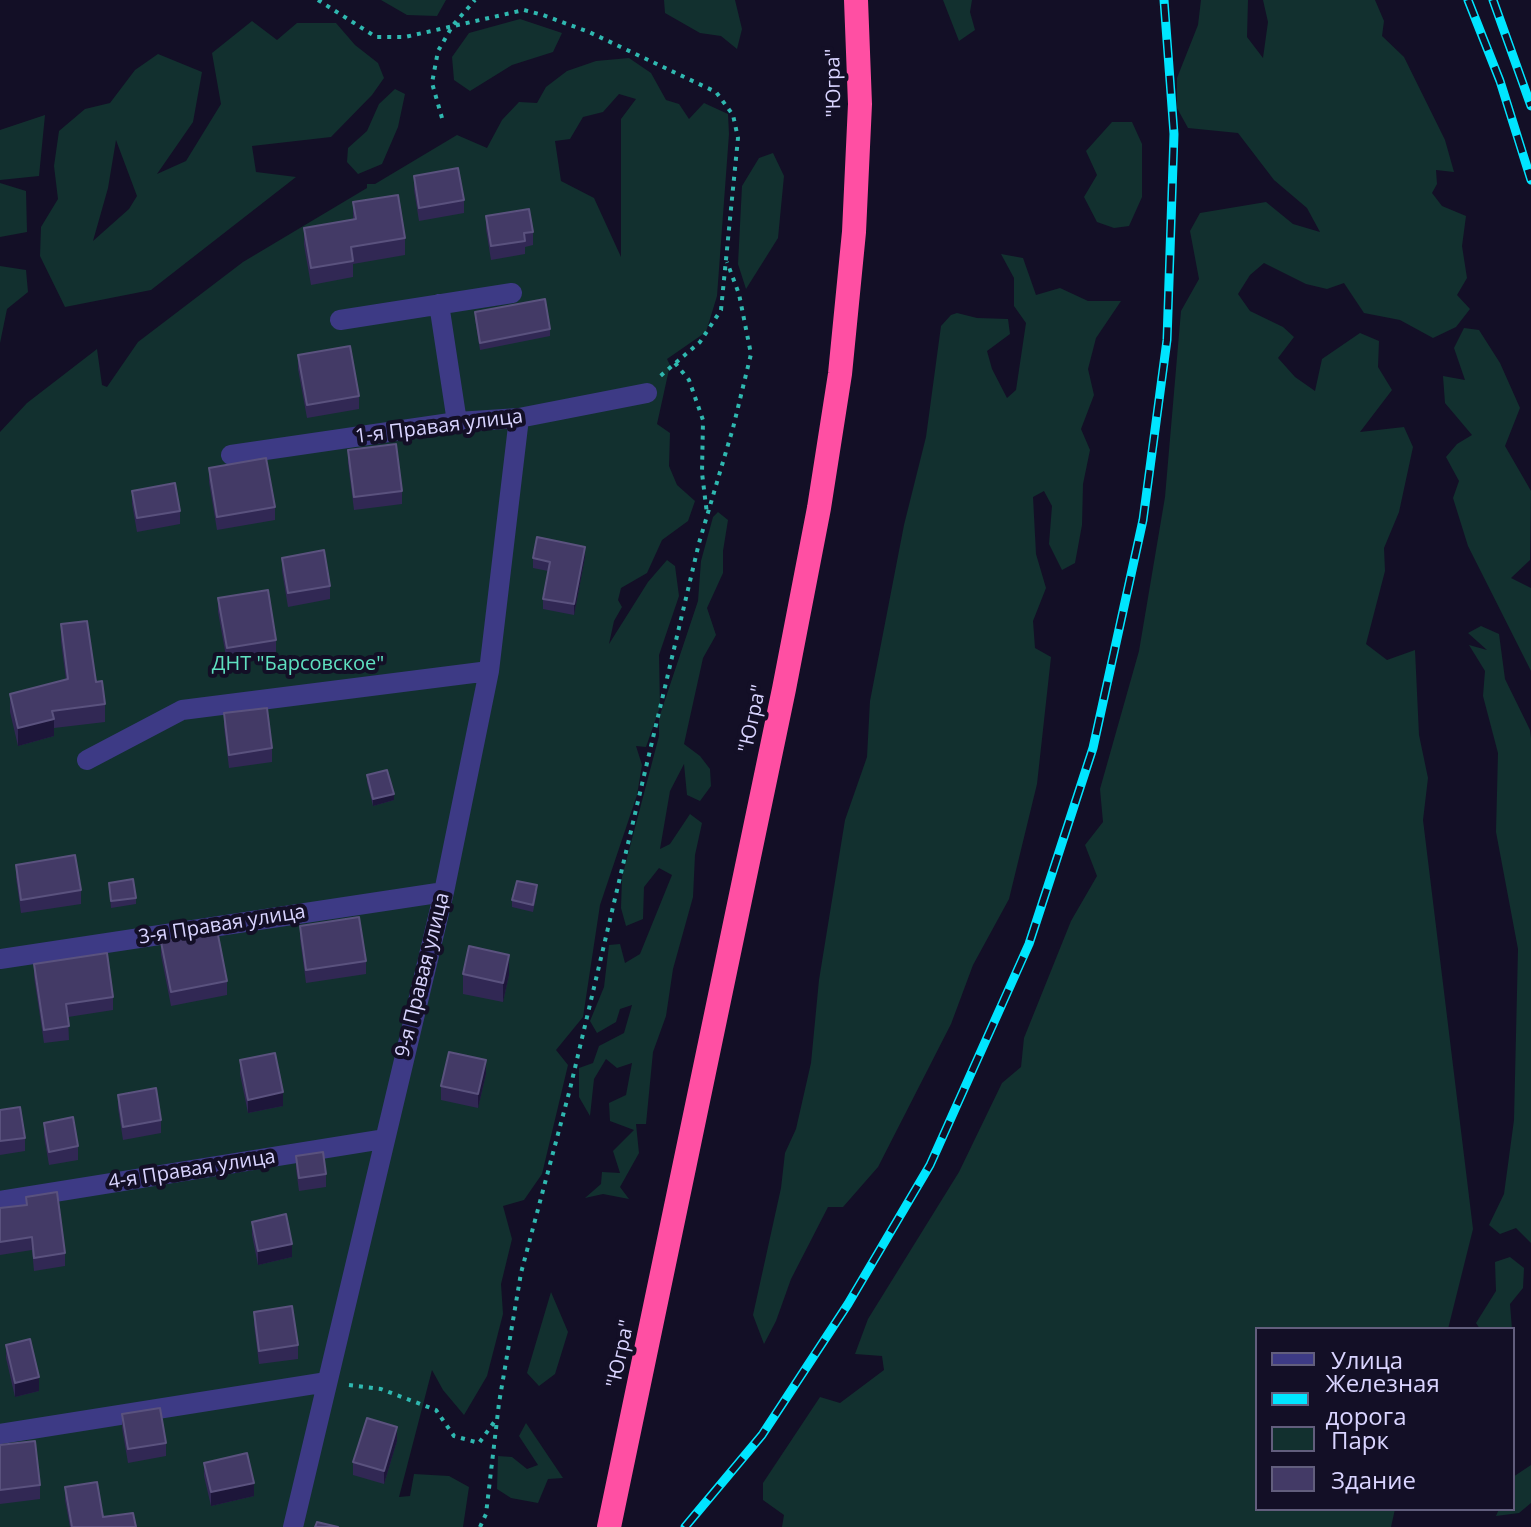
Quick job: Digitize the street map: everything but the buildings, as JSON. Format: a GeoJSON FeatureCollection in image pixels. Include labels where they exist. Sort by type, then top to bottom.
{"type":"FeatureCollection","features":[{"type":"Feature","properties":{"kind":"highway","name":"\"Югра\""},"geometry":{"type":"LineString","coordinates":[[609,1527],[819,508],[840,374],[854,232],[860,104],[856,0]]}},
{"type":"Feature","properties":{"kind":"street"},"geometry":{"type":"LineString","coordinates":[[340,320],[512,293]]}},
{"type":"Feature","properties":{"kind":"street"},"geometry":{"type":"LineString","coordinates":[[439,304],[457,422]]}},
{"type":"Feature","properties":{"kind":"street","name":"1-я Правая улица"},"geometry":{"type":"LineString","coordinates":[[231,455],[457,422],[519,418],[647,393]]}},
{"type":"Feature","properties":{"kind":"street","name":"9-я Правая улица"},"geometry":{"type":"LineString","coordinates":[[293,1527],[444,892],[489,671],[519,418]]}},
{"type":"Feature","properties":{"kind":"street"},"geometry":{"type":"LineString","coordinates":[[87,760],[182,710],[489,671]]}},
{"type":"Feature","properties":{"kind":"street","name":"3-я Правая улица"},"geometry":{"type":"LineString","coordinates":[[0,959],[444,892]]}},
{"type":"Feature","properties":{"kind":"street","name":"4-я Правая улица"},"geometry":{"type":"LineString","coordinates":[[0,1201],[384,1139]]}},
{"type":"Feature","properties":{"kind":"street"},"geometry":{"type":"LineString","coordinates":[[0,1434],[327,1382]]}},
{"type":"Feature","properties":{"kind":"path"},"geometry":{"type":"LineString","coordinates":[[318,0],[376,37],[405,37],[524,10],[589,32],[716,92],[733,115],[738,138],[721,310],[700,342],[663,371],[647,393]]}},
{"type":"Feature","properties":{"kind":"path"},"geometry":{"type":"LineString","coordinates":[[442,118],[432,83],[438,51],[453,25],[475,0]]}},
{"type":"Feature","properties":{"kind":"path"},"geometry":{"type":"LineString","coordinates":[[480,1527],[486,1514],[497,1419],[521,1273],[570,1089],[707,517],[751,354],[739,294],[727,262]]}},
{"type":"Feature","properties":{"kind":"path"},"geometry":{"type":"LineString","coordinates":[[675,362],[689,380],[703,420],[702,473],[707,517]]}},
{"type":"Feature","properties":{"kind":"path"},"geometry":{"type":"LineString","coordinates":[[327,1382],[381,1389],[436,1410],[454,1436],[479,1443],[497,1419]]}},
{"type":"Feature","properties":{"kind":"green space"},"geometry":{"type":"Polygon","coordinates":[[[381,0],[446,0],[437,16],[407,15],[381,0]]]}},
{"type":"Feature","properties":{"kind":"green space"},"geometry":{"type":"Polygon","coordinates":[[[664,0],[735,0],[742,29],[737,49],[721,36],[700,33],[665,13],[664,0]]]}},
{"type":"Feature","properties":{"kind":"green space"},"geometry":{"type":"Polygon","coordinates":[[[943,0],[972,0],[970,12],[975,30],[959,41],[943,0]]]}},
{"type":"Feature","properties":{"kind":"green space"},"geometry":{"type":"Polygon","coordinates":[[[1201,0],[1248,0],[1247,37],[1263,58],[1268,22],[1263,0],[1375,0],[1384,21],[1382,36],[1404,57],[1445,140],[1454,172],[1436,170],[1437,184],[1432,193],[1442,206],[1466,216],[1462,246],[1467,278],[1457,295],[1470,309],[1456,327],[1433,338],[1400,320],[1364,313],[1344,283],[1327,289],[1306,284],[1264,263],[1250,275],[1238,294],[1250,311],[1283,327],[1294,337],[1278,358],[1295,377],[1315,391],[1322,359],[1360,333],[1379,341],[1378,367],[1392,390],[1360,432],[1404,427],[1413,447],[1399,512],[1384,548],[1385,571],[1366,644],[1387,660],[1415,650],[1419,735],[1428,778],[1423,820],[1473,1229],[1448,1327],[1255,1327],[1255,1511],[1395,1511],[1391,1527],[782,1527],[784,1515],[763,1500],[763,1483],[820,1397],[840,1403],[884,1370],[882,1356],[855,1354],[868,1319],[959,1172],[1002,1083],[1021,1067],[1024,1038],[1071,921],[1097,876],[1085,845],[1103,822],[1100,789],[1139,651],[1165,497],[1181,311],[1199,279],[1190,231],[1200,213],[1266,202],[1293,224],[1320,232],[1307,208],[1274,180],[1238,133],[1188,128],[1177,108],[1177,78],[1198,25],[1201,0]]]}},
{"type":"Feature","properties":{"kind":"green space"},"geometry":{"type":"Polygon","coordinates":[[[520,19],[562,33],[553,52],[512,65],[470,91],[454,80],[452,57],[469,33],[520,19]]]}},
{"type":"Feature","properties":{"kind":"green space"},"geometry":{"type":"Polygon","coordinates":[[[252,21],[277,40],[297,23],[336,23],[355,45],[378,63],[384,78],[372,95],[331,137],[252,146],[256,172],[296,177],[151,290],[65,307],[40,256],[41,227],[58,199],[54,166],[59,131],[85,109],[110,103],[135,70],[158,54],[202,72],[193,122],[157,174],[186,161],[221,104],[212,53],[252,21]],[[116,140],[108,188],[93,241],[129,209],[137,196],[116,140]]]}},
{"type":"Feature","properties":{"kind":"green space","name":"ДНТ \"Барсовское\""},"geometry":{"type":"Polygon","coordinates":[[[629,58],[651,73],[666,100],[679,104],[689,119],[704,103],[728,114],[717,296],[706,332],[667,359],[670,365],[657,424],[670,433],[669,466],[677,485],[695,501],[688,521],[662,540],[647,573],[621,588],[618,600],[622,607],[614,621],[609,644],[648,582],[667,560],[675,566],[679,596],[659,655],[660,707],[646,747],[636,746],[642,765],[637,795],[600,905],[583,1017],[556,1050],[568,1065],[542,1174],[524,1200],[503,1206],[512,1239],[501,1284],[503,1314],[487,1376],[464,1415],[443,1390],[432,1370],[399,1497],[410,1496],[414,1474],[449,1476],[469,1487],[463,1527],[0,1527],[0,432],[27,403],[97,349],[102,385],[107,387],[138,342],[243,262],[367,188],[367,184],[375,184],[457,135],[487,148],[502,120],[519,102],[537,103],[546,87],[567,71],[596,61],[629,58]],[[619,94],[603,112],[583,117],[570,139],[555,141],[561,181],[594,198],[621,257],[621,119],[636,99],[619,94]]]}},
{"type":"Feature","properties":{"kind":"green space"},"geometry":{"type":"Polygon","coordinates":[[[395,89],[405,94],[398,127],[382,164],[358,174],[347,162],[348,148],[367,131],[379,104],[395,89]]]}},
{"type":"Feature","properties":{"kind":"green space"},"geometry":{"type":"Polygon","coordinates":[[[45,115],[39,176],[0,180],[0,130],[45,115]]]}},
{"type":"Feature","properties":{"kind":"green space"},"geometry":{"type":"Polygon","coordinates":[[[1112,122],[1132,122],[1142,144],[1142,197],[1129,226],[1114,228],[1097,222],[1084,197],[1097,175],[1086,151],[1112,122]]]}},
{"type":"Feature","properties":{"kind":"green space"},"geometry":{"type":"Polygon","coordinates":[[[773,153],[784,176],[778,238],[746,289],[738,264],[742,186],[759,158],[773,153]]]}},
{"type":"Feature","properties":{"kind":"green space"},"geometry":{"type":"Polygon","coordinates":[[[0,183],[26,191],[27,232],[0,237],[0,183]]]}},
{"type":"Feature","properties":{"kind":"green space"},"geometry":{"type":"Polygon","coordinates":[[[1001,254],[1023,258],[1036,295],[1060,288],[1088,301],[1121,301],[1096,338],[1088,369],[1094,395],[1081,429],[1090,450],[1083,484],[1082,525],[1075,563],[1062,570],[1049,544],[1052,506],[1044,491],[1033,497],[1036,554],[1046,588],[1033,621],[1035,648],[1051,657],[1037,784],[1009,899],[973,965],[951,1024],[878,1167],[843,1207],[828,1207],[791,1279],[764,1344],[753,1315],[781,1188],[785,1153],[796,1129],[811,1063],[819,980],[845,820],[867,757],[870,701],[904,525],[926,437],[941,326],[951,315],[957,313],[977,318],[1008,319],[1010,334],[987,351],[992,369],[1007,398],[1016,390],[1026,323],[1014,306],[1014,278],[1001,254]]]}},
{"type":"Feature","properties":{"kind":"green space"},"geometry":{"type":"Polygon","coordinates":[[[0,266],[26,270],[28,292],[7,309],[0,343],[0,266]]]}},
{"type":"Feature","properties":{"kind":"green space"},"geometry":{"type":"Polygon","coordinates":[[[1464,328],[1479,330],[1500,363],[1520,408],[1505,446],[1531,491],[1530,560],[1511,578],[1531,588],[1531,671],[1468,546],[1453,498],[1459,481],[1446,457],[1457,444],[1472,435],[1445,403],[1443,376],[1465,380],[1454,348],[1464,328]]]}},
{"type":"Feature","properties":{"kind":"green space"},"geometry":{"type":"Polygon","coordinates":[[[718,512],[728,520],[723,573],[707,608],[716,635],[703,658],[684,744],[700,756],[710,769],[711,786],[700,801],[687,795],[684,764],[670,791],[660,849],[670,844],[690,814],[702,823],[695,855],[693,897],[673,969],[666,1016],[653,1052],[646,1124],[636,1124],[639,1153],[620,1187],[629,1199],[603,1194],[585,1198],[601,1184],[602,1172],[620,1173],[613,1151],[634,1130],[610,1121],[609,1103],[626,1095],[632,1063],[617,1068],[606,1059],[594,1079],[590,1116],[579,1097],[579,1068],[593,1063],[599,1046],[624,1033],[632,1005],[620,1009],[616,1022],[597,1033],[590,1021],[604,987],[609,945],[620,944],[625,963],[640,954],[672,875],[659,868],[644,887],[643,919],[626,926],[621,908],[622,877],[659,736],[659,718],[698,601],[701,561],[713,517],[718,512]]]}},
{"type":"Feature","properties":{"kind":"green space"},"geometry":{"type":"Polygon","coordinates":[[[1481,626],[1499,634],[1505,679],[1531,738],[1531,1243],[1516,1228],[1500,1234],[1489,1225],[1504,1194],[1514,1120],[1518,949],[1496,832],[1498,753],[1483,696],[1485,671],[1469,645],[1487,650],[1468,633],[1481,626]]]}},
{"type":"Feature","properties":{"kind":"green space"},"geometry":{"type":"Polygon","coordinates":[[[1510,1257],[1524,1268],[1523,1288],[1510,1304],[1512,1327],[1479,1327],[1476,1323],[1496,1291],[1495,1262],[1510,1257]]]}},
{"type":"Feature","properties":{"kind":"green space"},"geometry":{"type":"Polygon","coordinates":[[[551,1292],[568,1332],[555,1374],[539,1386],[527,1373],[551,1292]]]}},
{"type":"Feature","properties":{"kind":"green space"},"geometry":{"type":"Polygon","coordinates":[[[526,1423],[563,1478],[548,1479],[538,1503],[511,1498],[497,1489],[498,1456],[512,1457],[527,1469],[538,1465],[519,1436],[526,1423]]]}},
{"type":"Feature","properties":{"kind":"green space"},"geometry":{"type":"Polygon","coordinates":[[[1531,1465],[1531,1503],[1519,1513],[1496,1516],[1498,1511],[1515,1511],[1515,1476],[1531,1465]]]}},
{"type":"Feature","properties":{"kind":"railway"},"geometry":{"type":"LineString","coordinates":[[685,1527],[762,1435],[848,1304],[930,1165],[1029,944],[1093,748],[1143,520],[1167,340],[1174,134],[1164,0]]}},
{"type":"Feature","properties":{"kind":"railway"},"geometry":{"type":"LineString","coordinates":[[1468,0],[1500,81],[1531,180]]}},
{"type":"Feature","properties":{"kind":"railway"},"geometry":{"type":"LineString","coordinates":[[1493,0],[1531,106]]}}]}
